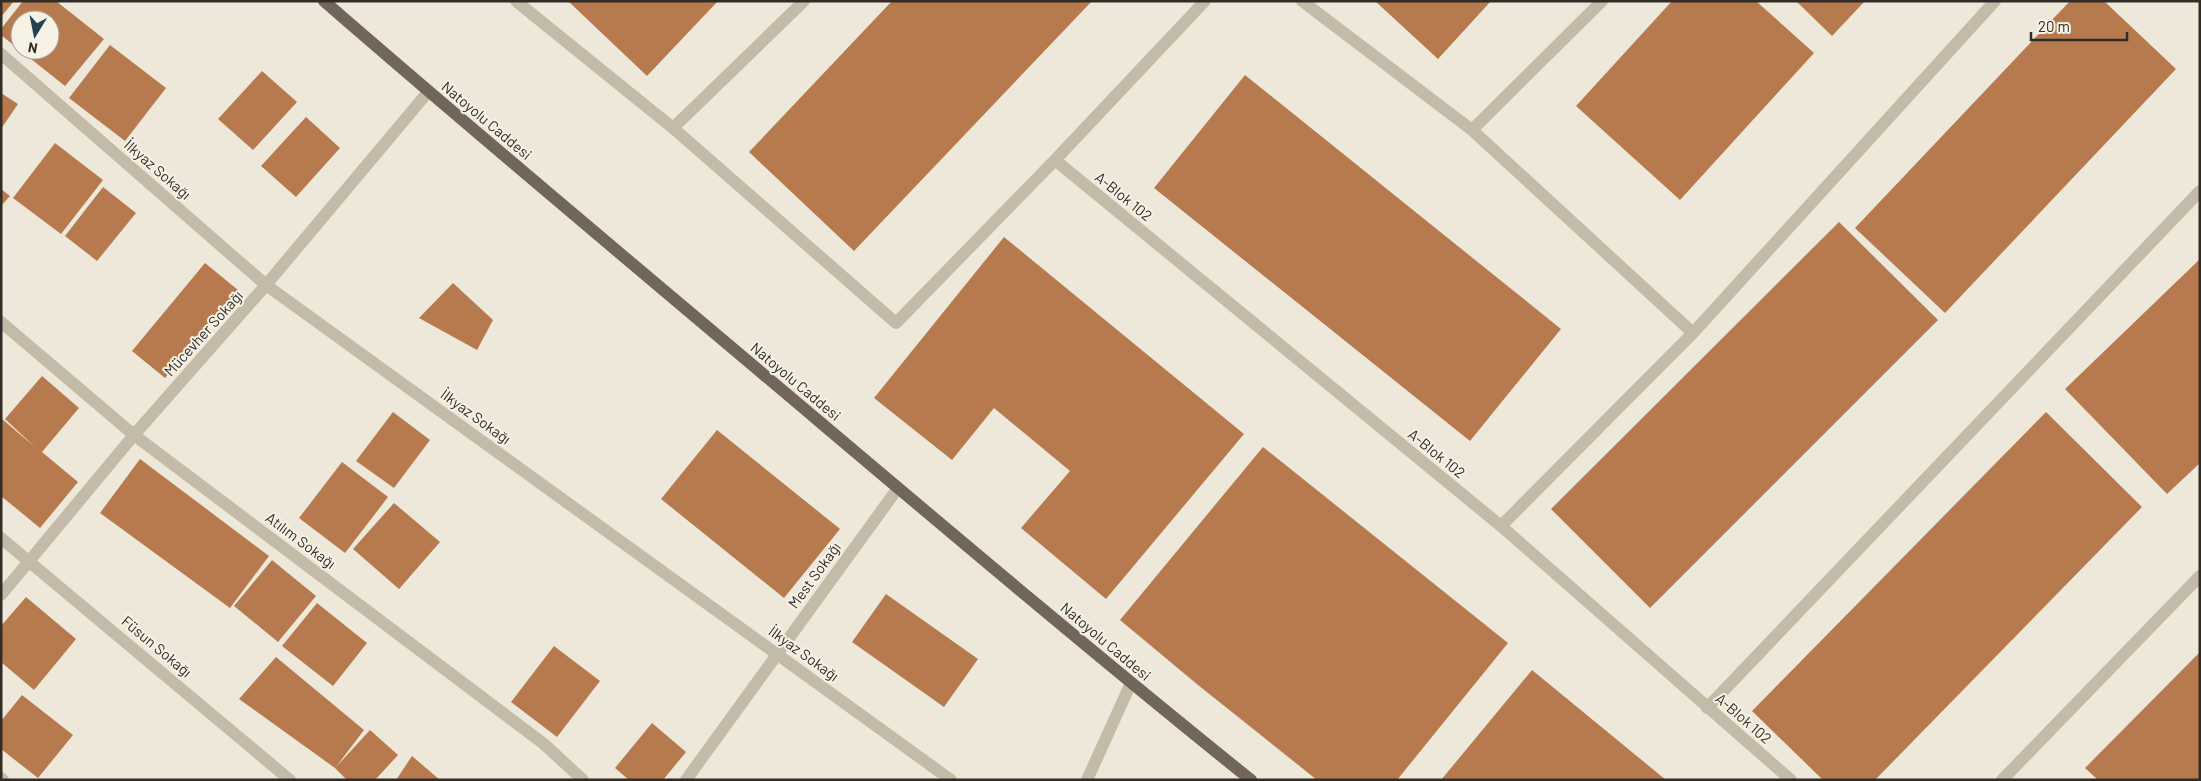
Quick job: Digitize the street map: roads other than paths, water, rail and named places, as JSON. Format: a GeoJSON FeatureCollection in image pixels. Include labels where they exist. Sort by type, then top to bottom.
{"type":"FeatureCollection","features":[{"type":"Feature","properties":{"kind":"main road","name":"Natoyolu Caddesi"},"geometry":{"type":"LineString","coordinates":[[324,1],[428,92],[1131,684],[1251,780]]}},
{"type":"Feature","properties":{"kind":"street"},"geometry":{"type":"LineString","coordinates":[[516,1],[673,128],[896,323],[1055,160],[1205,1]]}},
{"type":"Feature","properties":{"kind":"street"},"geometry":{"type":"LineString","coordinates":[[673,128],[804,1]]}},
{"type":"Feature","properties":{"kind":"street"},"geometry":{"type":"LineString","coordinates":[[1302,1],[1472,130],[1693,333]]}},
{"type":"Feature","properties":{"kind":"street"},"geometry":{"type":"LineString","coordinates":[[1472,130],[1602,1]]}},
{"type":"Feature","properties":{"kind":"street"},"geometry":{"type":"LineString","coordinates":[[1501,526],[1693,333],[1995,1]]}},
{"type":"Feature","properties":{"kind":"street","name":"İlkyaz Sokağı"},"geometry":{"type":"LineString","coordinates":[[1,54],[266,285],[951,780]]}},
{"type":"Feature","properties":{"kind":"street","name":"Mücevher Sokağı"},"geometry":{"type":"LineString","coordinates":[[1,595],[134,434],[266,285],[428,92]]}},
{"type":"Feature","properties":{"kind":"street","name":"A-Blok 102"},"geometry":{"type":"LineString","coordinates":[[1055,160],[1501,526],[1791,780]]}},
{"type":"Feature","properties":{"kind":"street"},"geometry":{"type":"LineString","coordinates":[[1707,708],[2200,191]]}},
{"type":"Feature","properties":{"kind":"street","name":"Atılım Sokağı"},"geometry":{"type":"LineString","coordinates":[[1,322],[134,434],[544,744],[583,780]]}},
{"type":"Feature","properties":{"kind":"street","name":"Mest Sokağı"},"geometry":{"type":"LineString","coordinates":[[686,780],[898,488]]}},
{"type":"Feature","properties":{"kind":"street","name":"Füsun Sokağı"},"geometry":{"type":"LineString","coordinates":[[1,538],[290,780]]}},
{"type":"Feature","properties":{"kind":"street"},"geometry":{"type":"LineString","coordinates":[[2002,780],[2200,576]]}},
{"type":"Feature","properties":{"kind":"street"},"geometry":{"type":"LineString","coordinates":[[1087,780],[1131,684]]}}]}
